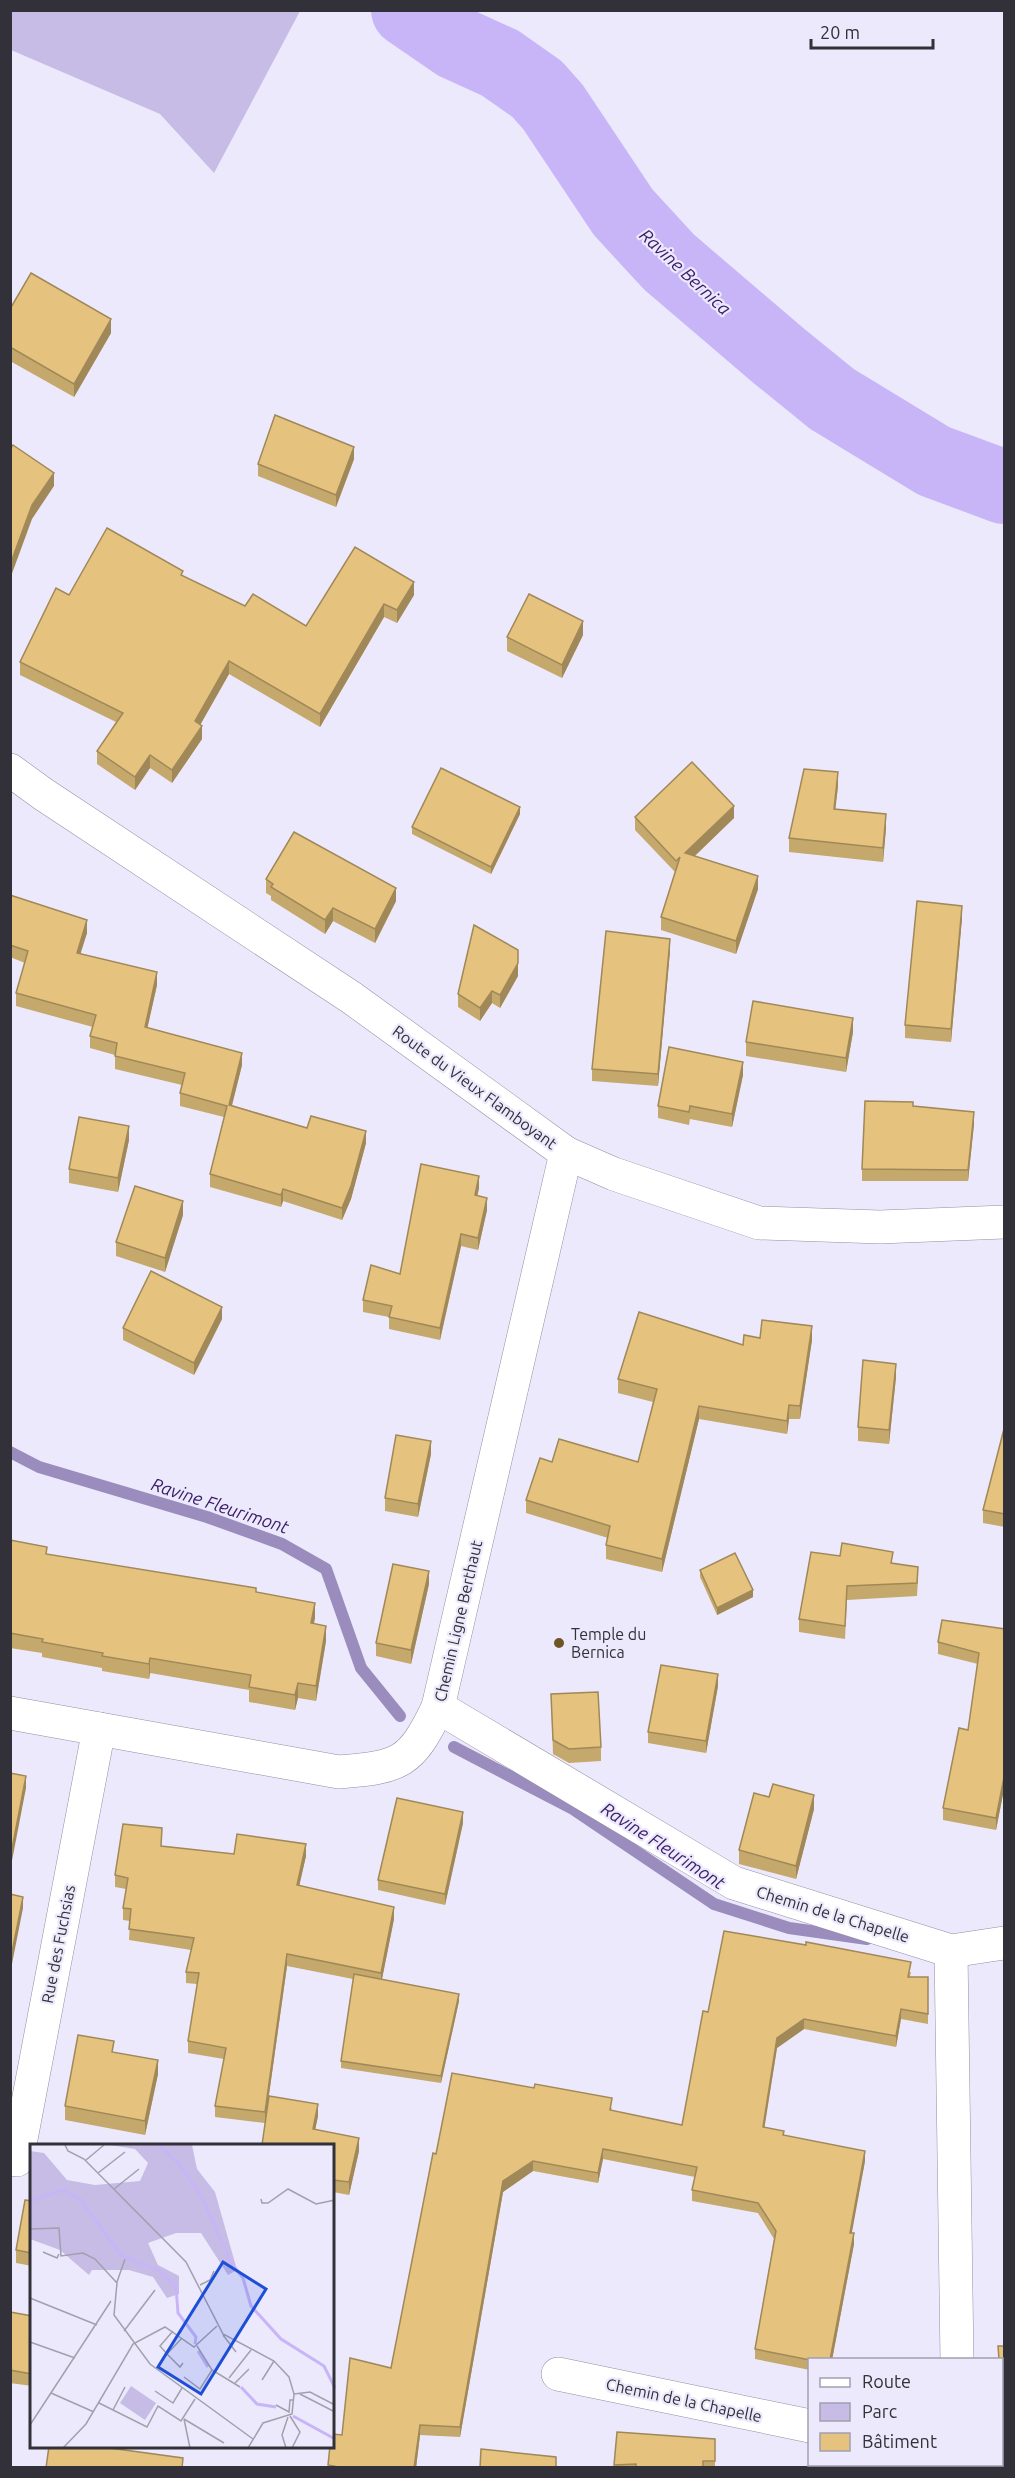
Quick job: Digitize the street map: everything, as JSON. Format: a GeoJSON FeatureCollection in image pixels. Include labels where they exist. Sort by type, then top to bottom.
{"type":"FeatureCollection","features":[{"type":"Feature","properties":{"kind":"street","name":"Route du Vieux Flamboyant"},"geometry":{"type":"LineString","coordinates":[[10,770],[352,998],[566,1153],[614,1174],[759,1223],[880,1227],[1005,1222]]}},
{"type":"Feature","properties":{"kind":"street","name":"Chemin Ligne Berthaut"},"geometry":{"type":"LineString","coordinates":[[10,1713],[339,1772],[374,1769],[406,1758],[425,1735],[438,1707],[566,1153]]}},
{"type":"Feature","properties":{"kind":"street","name":"Chemin de la Chapelle"},"geometry":{"type":"LineString","coordinates":[[438,1707],[734,1883],[951,1951],[1005,1943]]}},
{"type":"Feature","properties":{"kind":"street","name":"Rue des Fuchsias"},"geometry":{"type":"LineString","coordinates":[[20,2161],[99,1729]]}},
{"type":"Feature","properties":{"kind":"street"},"geometry":{"type":"LineString","coordinates":[[951,1951],[957,2358]]}},
{"type":"Feature","properties":{"kind":"street","name":"Chemin de la Chapelle"},"geometry":{"type":"LineString","coordinates":[[558,2374],[808,2426]]}},
{"type":"Feature","properties":{"kind":"green space"},"geometry":{"type":"Polygon","coordinates":[[[11,10],[300,11],[214,173],[160,114],[11,50],[11,10]]]}},
{"type":"Feature","properties":{"kind":"building"},"geometry":{"type":"Polygon","coordinates":[[[31,273],[111,319],[74,384],[10,347],[10,309],[31,273]]]}},
{"type":"Feature","properties":{"kind":"building"},"geometry":{"type":"Polygon","coordinates":[[[275,415],[354,447],[336,495],[258,464],[275,415]]]}},
{"type":"Feature","properties":{"kind":"building"},"geometry":{"type":"Polygon","coordinates":[[[13,445],[54,473],[32,505],[10,565],[10,449],[13,445]]]}},
{"type":"Feature","properties":{"kind":"building"},"geometry":{"type":"Polygon","coordinates":[[[107,528],[183,571],[181,575],[245,606],[253,594],[306,626],[355,547],[414,582],[397,610],[384,604],[320,714],[229,661],[195,721],[202,726],[172,770],[150,755],[135,777],[97,751],[123,713],[20,662],[56,588],[69,595],[107,528]]]}},
{"type":"Feature","properties":{"kind":"building"},"geometry":{"type":"Polygon","coordinates":[[[529,594],[583,621],[562,665],[507,637],[529,594]]]}},
{"type":"Feature","properties":{"kind":"building"},"geometry":{"type":"Polygon","coordinates":[[[692,762],[734,806],[685,853],[758,876],[736,941],[661,917],[680,857],[676,861],[635,817],[692,762]]]}},
{"type":"Feature","properties":{"kind":"building"},"geometry":{"type":"Polygon","coordinates":[[[441,768],[520,807],[491,867],[412,827],[441,768]]]}},
{"type":"Feature","properties":{"kind":"building"},"geometry":{"type":"Polygon","coordinates":[[[804,769],[838,772],[834,809],[886,814],[883,848],[789,838],[804,769]]]}},
{"type":"Feature","properties":{"kind":"building"},"geometry":{"type":"Polygon","coordinates":[[[294,832],[396,888],[375,929],[333,908],[325,920],[271,887],[273,884],[266,879],[294,832]]]}},
{"type":"Feature","properties":{"kind":"building"},"geometry":{"type":"Polygon","coordinates":[[[10,895],[87,920],[77,953],[157,972],[145,1027],[242,1053],[229,1105],[307,1128],[311,1116],[366,1131],[351,1186],[342,1208],[283,1189],[281,1195],[210,1174],[227,1106],[180,1093],[185,1073],[115,1056],[117,1043],[90,1036],[96,1015],[16,993],[28,951],[10,945],[10,895]]]}},
{"type":"Feature","properties":{"kind":"building"},"geometry":{"type":"Polygon","coordinates":[[[917,901],[962,906],[951,1029],[905,1025],[917,901]]]}},
{"type":"Feature","properties":{"kind":"building"},"geometry":{"type":"Polygon","coordinates":[[[474,925],[518,950],[518,963],[500,995],[492,991],[480,1008],[458,994],[474,925]]]}},
{"type":"Feature","properties":{"kind":"building"},"geometry":{"type":"Polygon","coordinates":[[[606,931],[670,939],[658,1074],[592,1069],[606,931]]]}},
{"type":"Feature","properties":{"kind":"building"},"geometry":{"type":"Polygon","coordinates":[[[753,1001],[853,1018],[846,1058],[746,1042],[753,1001]]]}},
{"type":"Feature","properties":{"kind":"building"},"geometry":{"type":"Polygon","coordinates":[[[669,1047],[743,1062],[732,1114],[690,1106],[689,1112],[658,1106],[669,1047]]]}},
{"type":"Feature","properties":{"kind":"building"},"geometry":{"type":"Polygon","coordinates":[[[865,1101],[913,1102],[913,1106],[974,1112],[968,1170],[862,1169],[865,1101]]]}},
{"type":"Feature","properties":{"kind":"building"},"geometry":{"type":"Polygon","coordinates":[[[79,1117],[129,1126],[118,1178],[69,1169],[79,1117]]]}},
{"type":"Feature","properties":{"kind":"building"},"geometry":{"type":"Polygon","coordinates":[[[421,1164],[479,1176],[475,1195],[487,1198],[478,1238],[461,1234],[440,1328],[389,1317],[392,1306],[363,1300],[371,1265],[400,1274],[421,1164]]]}},
{"type":"Feature","properties":{"kind":"building"},"geometry":{"type":"Polygon","coordinates":[[[135,1186],[183,1201],[165,1258],[116,1242],[135,1186]]]}},
{"type":"Feature","properties":{"kind":"building"},"geometry":{"type":"Polygon","coordinates":[[[151,1271],[222,1307],[194,1363],[123,1328],[151,1271]]]}},
{"type":"Feature","properties":{"kind":"building"},"geometry":{"type":"Polygon","coordinates":[[[639,1312],[743,1345],[744,1335],[760,1338],[762,1320],[812,1326],[800,1406],[789,1405],[787,1421],[699,1406],[662,1559],[606,1545],[610,1526],[526,1500],[540,1458],[552,1462],[559,1439],[638,1462],[657,1389],[618,1379],[639,1312]]]}},
{"type":"Feature","properties":{"kind":"building"},"geometry":{"type":"Polygon","coordinates":[[[863,1360],[896,1364],[889,1430],[858,1427],[863,1360]]]}},
{"type":"Feature","properties":{"kind":"building"},"geometry":{"type":"Polygon","coordinates":[[[1005,1425],[1005,1514],[983,1510],[1005,1425]]]}},
{"type":"Feature","properties":{"kind":"building"},"geometry":{"type":"Polygon","coordinates":[[[396,1435],[431,1441],[418,1504],[385,1498],[396,1435]]]}},
{"type":"Feature","properties":{"kind":"building"},"geometry":{"type":"Polygon","coordinates":[[[10,1540],[47,1547],[46,1554],[256,1588],[256,1592],[315,1603],[311,1623],[326,1626],[316,1686],[298,1683],[295,1695],[249,1687],[251,1675],[150,1658],[149,1664],[102,1656],[103,1653],[42,1642],[43,1639],[10,1633],[10,1540]]]}},
{"type":"Feature","properties":{"kind":"building"},"geometry":{"type":"Polygon","coordinates":[[[842,1543],[893,1552],[891,1563],[918,1567],[917,1583],[847,1586],[845,1626],[799,1619],[811,1552],[840,1556],[842,1543]]]}},
{"type":"Feature","properties":{"kind":"building"},"geometry":{"type":"Polygon","coordinates":[[[735,1553],[753,1590],[717,1608],[700,1570],[735,1553]]]}},
{"type":"Feature","properties":{"kind":"building"},"geometry":{"type":"Polygon","coordinates":[[[393,1564],[429,1571],[411,1650],[376,1643],[393,1564]]]}},
{"type":"Feature","properties":{"kind":"building"},"geometry":{"type":"Polygon","coordinates":[[[942,1620],[1005,1629],[1005,1772],[996,1818],[943,1808],[959,1728],[968,1730],[979,1653],[938,1642],[942,1620]]]}},
{"type":"Feature","properties":{"kind":"building"},"geometry":{"type":"Polygon","coordinates":[[[661,1665],[718,1674],[706,1741],[648,1732],[661,1665]]]}},
{"type":"Feature","properties":{"kind":"building"},"geometry":{"type":"Polygon","coordinates":[[[598,1692],[601,1747],[569,1749],[553,1740],[551,1694],[598,1692]]]}},
{"type":"Feature","properties":{"kind":"building"},"geometry":{"type":"Polygon","coordinates":[[[10,1773],[26,1776],[10,1859],[10,1773]]]}},
{"type":"Feature","properties":{"kind":"building"},"geometry":{"type":"Polygon","coordinates":[[[773,1784],[814,1795],[796,1866],[739,1850],[754,1793],[769,1797],[773,1784]]]}},
{"type":"Feature","properties":{"kind":"building"},"geometry":{"type":"Polygon","coordinates":[[[397,1798],[463,1812],[445,1894],[378,1880],[397,1798]]]}},
{"type":"Feature","properties":{"kind":"building"},"geometry":{"type":"Polygon","coordinates":[[[123,1824],[162,1828],[161,1846],[234,1854],[237,1834],[306,1844],[297,1885],[394,1907],[381,1973],[287,1954],[265,2112],[215,2106],[226,2048],[188,2041],[199,1973],[186,1972],[194,1938],[129,1929],[131,1909],[123,1908],[128,1878],[115,1875],[123,1824]]]}},
{"type":"Feature","properties":{"kind":"building"},"geometry":{"type":"Polygon","coordinates":[[[10,1894],[23,1897],[10,1962],[10,1894]]]}},
{"type":"Feature","properties":{"kind":"building"},"geometry":{"type":"Polygon","coordinates":[[[724,1931],[806,1945],[806,1942],[911,1962],[908,1977],[928,1977],[928,2014],[901,2009],[896,2036],[804,2019],[777,2038],[763,2127],[784,2131],[783,2135],[865,2151],[850,2233],[854,2233],[830,2358],[808,2360],[755,2349],[776,2231],[758,2203],[692,2190],[697,2167],[603,2149],[598,2173],[533,2161],[503,2181],[460,2427],[420,2425],[414,2468],[344,2468],[328,2465],[330,2448],[334,2448],[334,2434],[342,2435],[350,2358],[391,2368],[433,2153],[436,2154],[452,2073],[534,2088],[535,2084],[612,2098],[610,2110],[682,2125],[703,2011],[708,2012],[724,1931]]]}},
{"type":"Feature","properties":{"kind":"building"},"geometry":{"type":"Polygon","coordinates":[[[354,1974],[459,1994],[441,2076],[341,2061],[354,1974]]]}},
{"type":"Feature","properties":{"kind":"building"},"geometry":{"type":"Polygon","coordinates":[[[78,2035],[114,2041],[112,2052],[158,2060],[145,2121],[65,2106],[78,2035]]]}},
{"type":"Feature","properties":{"kind":"building"},"geometry":{"type":"Polygon","coordinates":[[[269,2096],[318,2104],[313,2129],[359,2138],[349,2182],[334,2180],[334,2144],[262,2144],[269,2096]]]}},
{"type":"Feature","properties":{"kind":"building"},"geometry":{"type":"Polygon","coordinates":[[[25,2200],[30,2201],[30,2253],[16,2250],[25,2200]]]}},
{"type":"Feature","properties":{"kind":"building"},"geometry":{"type":"Polygon","coordinates":[[[10,2312],[30,2316],[30,2374],[10,2370],[10,2312]]]}},
{"type":"Feature","properties":{"kind":"building"},"geometry":{"type":"Polygon","coordinates":[[[998,2346],[1005,2346],[1005,2468],[991,2468],[991,2466],[1003,2466],[1003,2358],[999,2358],[998,2346]]]}},
{"type":"Feature","properties":{"kind":"building"},"geometry":{"type":"Polygon","coordinates":[[[617,2432],[715,2439],[715,2461],[703,2461],[703,2468],[636,2468],[636,2464],[614,2465],[617,2432]]]}},
{"type":"Feature","properties":{"kind":"building"},"geometry":{"type":"Polygon","coordinates":[[[49,2448],[110,2448],[183,2458],[182,2468],[46,2468],[49,2448]]]}},
{"type":"Feature","properties":{"kind":"building"},"geometry":{"type":"Polygon","coordinates":[[[481,2449],[556,2457],[556,2468],[480,2468],[481,2449]]]}},
{"type":"Feature","properties":{"kind":"waterway","name":"Ravine Bernica"},"geometry":{"type":"LineString","coordinates":[[408,10],[456,43],[500,63],[537,89],[553,107],[623,212],[669,262],[832,399],[934,461],[1004,487]]}},
{"type":"Feature","properties":{"kind":"waterway","name":"Ravine Fleurimont"},"geometry":{"type":"LineString","coordinates":[[10,1452],[39,1467],[207,1517],[282,1544],[326,1569],[361,1668],[400,1716]]}},
{"type":"Feature","properties":{"kind":"waterway","name":"Ravine Fleurimont"},"geometry":{"type":"LineString","coordinates":[[454,1747],[573,1809],[714,1904],[789,1928],[867,1939]]}},
{"type":"Feature","properties":{"kind":"place","name":"Temple du Bernica"},"geometry":{"type":"Point","coordinates":[559,1643]}}]}
